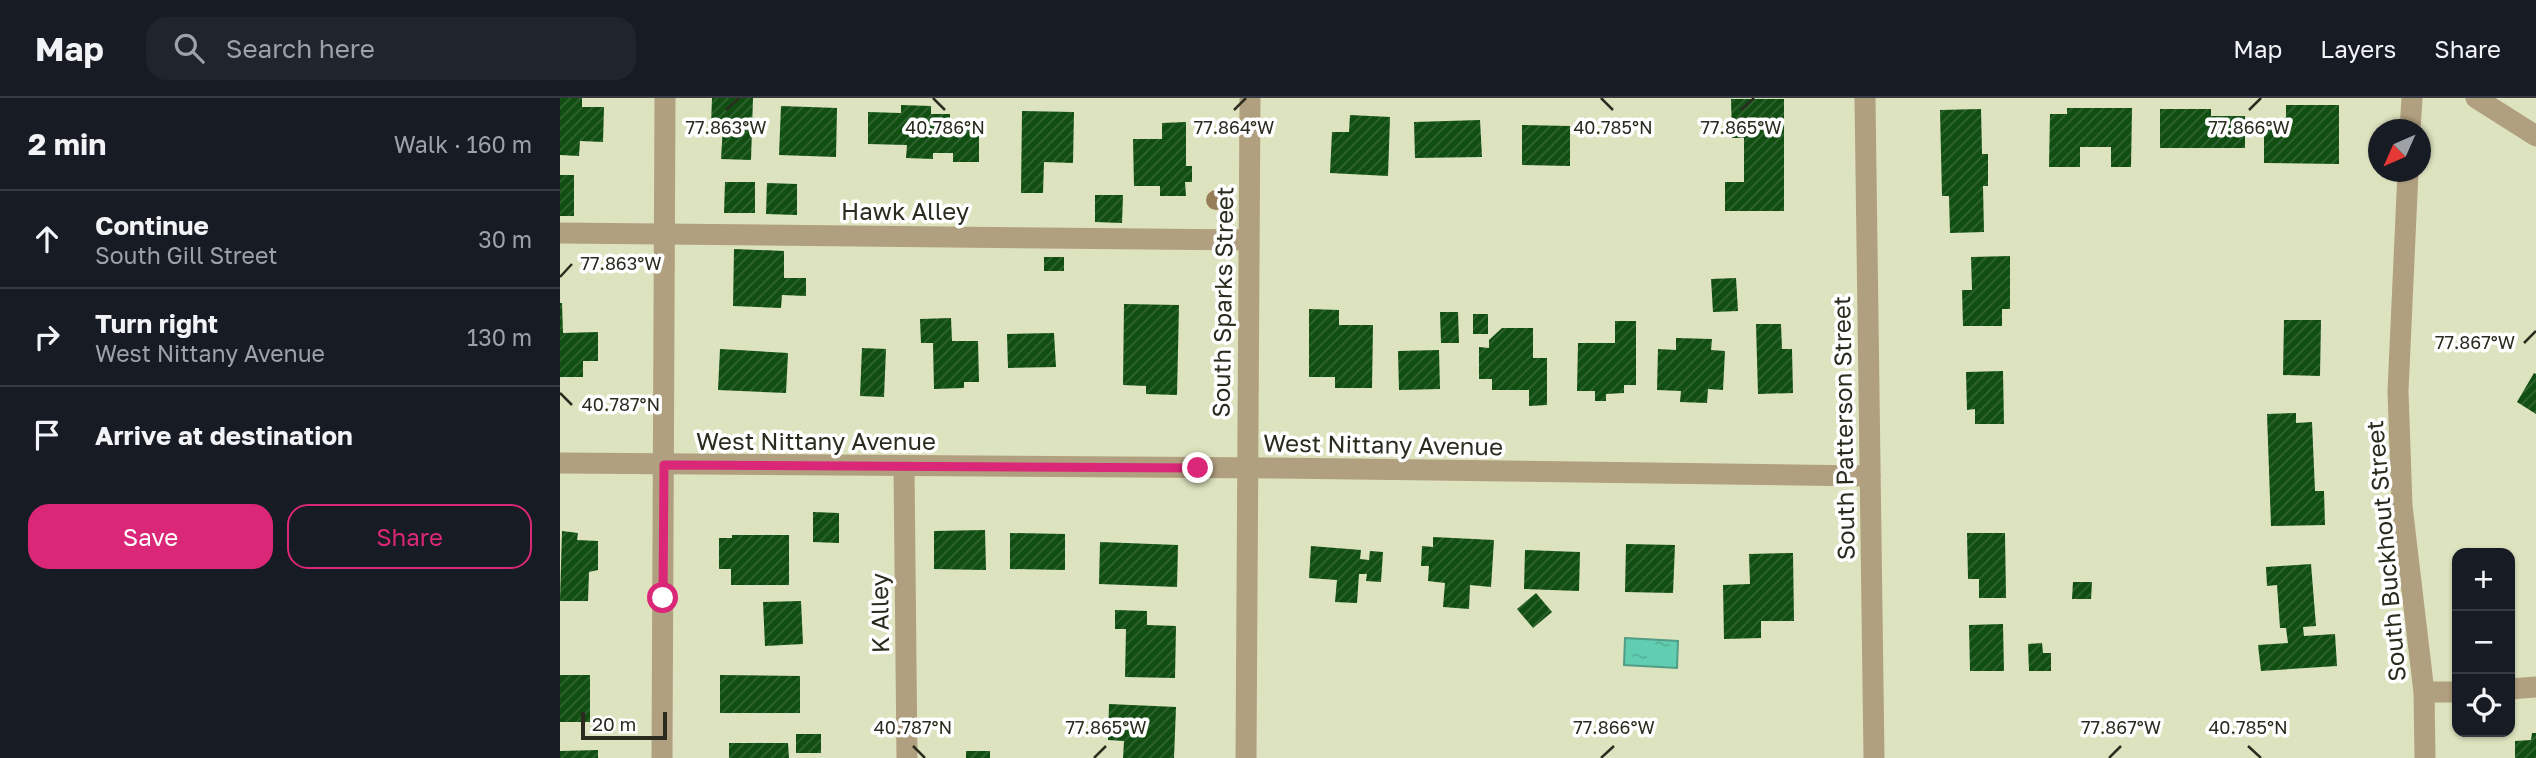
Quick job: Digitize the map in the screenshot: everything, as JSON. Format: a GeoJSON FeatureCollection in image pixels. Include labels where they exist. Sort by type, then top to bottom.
{"type":"FeatureCollection","features":[{"type":"Feature","properties":{"kind":"street"},"geometry":{"type":"LineString","coordinates":[[662,758],[665,98]]}},
{"type":"Feature","properties":{"kind":"street","name":"South Sparks Street"},"geometry":{"type":"LineString","coordinates":[[1246,758],[1250,98]]}},
{"type":"Feature","properties":{"kind":"street","name":"South Patterson Street"},"geometry":{"type":"LineString","coordinates":[[1865,98],[1874,758]]}},
{"type":"Feature","properties":{"kind":"street"},"geometry":{"type":"LineString","coordinates":[[2411,119],[2412,98]]}},
{"type":"Feature","properties":{"kind":"street"},"geometry":{"type":"LineString","coordinates":[[2476,98],[2536,136]]}},
{"type":"Feature","properties":{"kind":"street","name":"South Buckhout Street"},"geometry":{"type":"LineString","coordinates":[[2408,182],[2398,391],[2402,506],[2424,692],[2425,758]]}},
{"type":"Feature","properties":{"kind":"street","name":"Hawk Alley"},"geometry":{"type":"LineString","coordinates":[[560,233],[1249,240]]}},
{"type":"Feature","properties":{"kind":"street","name":"West Nittany Avenue"},"geometry":{"type":"LineString","coordinates":[[560,463],[1870,476]]}},
{"type":"Feature","properties":{"kind":"street","name":"K Alley"},"geometry":{"type":"LineString","coordinates":[[904,467],[907,758]]}},
{"type":"Feature","properties":{"kind":"street"},"geometry":{"type":"LineString","coordinates":[[2515,689],[2536,687]]}},
{"type":"Feature","properties":{"kind":"street"},"geometry":{"type":"LineString","coordinates":[[2424,692],[2452,692]]}},
{"type":"Feature","properties":{"kind":"water"},"geometry":{"type":"Polygon","coordinates":[[[1625,638],[1678,641],[1677,668],[1624,665],[1625,638]]]}},
{"type":"Feature","properties":{"kind":"building"},"geometry":{"type":"Polygon","coordinates":[[[560,98],[582,98],[582,107],[604,107],[603,142],[580,141],[579,156],[560,155],[560,98]]]}},
{"type":"Feature","properties":{"kind":"building"},"geometry":{"type":"Polygon","coordinates":[[[712,98],[753,98],[751,160],[721,159],[723,125],[711,125],[712,98]]]}},
{"type":"Feature","properties":{"kind":"building"},"geometry":{"type":"Polygon","coordinates":[[[1731,99],[1784,99],[1784,211],[1725,211],[1725,182],[1744,182],[1744,138],[1732,138],[1731,99]]]}},
{"type":"Feature","properties":{"kind":"building"},"geometry":{"type":"Polygon","coordinates":[[[901,105],[931,106],[931,114],[950,114],[950,126],[979,126],[979,162],[953,162],[953,153],[933,153],[933,159],[906,158],[907,145],[868,144],[868,112],[901,113],[901,105]]]}},
{"type":"Feature","properties":{"kind":"building"},"geometry":{"type":"Polygon","coordinates":[[[2286,105],[2339,105],[2339,164],[2264,163],[2264,128],[2286,129],[2286,105]]]}},
{"type":"Feature","properties":{"kind":"building"},"geometry":{"type":"Polygon","coordinates":[[[781,106],[837,108],[836,157],[779,155],[781,106]]]}},
{"type":"Feature","properties":{"kind":"building"},"geometry":{"type":"Polygon","coordinates":[[[2067,108],[2132,108],[2131,167],[2111,167],[2111,147],[2080,147],[2080,167],[2049,167],[2050,114],[2067,114],[2067,108]]]}},
{"type":"Feature","properties":{"kind":"building"},"geometry":{"type":"Polygon","coordinates":[[[1981,109],[1982,154],[1988,154],[1988,186],[1983,186],[1984,232],[1950,233],[1949,196],[1942,196],[1940,110],[1981,109]]]}},
{"type":"Feature","properties":{"kind":"building"},"geometry":{"type":"Polygon","coordinates":[[[2160,109],[2211,109],[2211,116],[2245,116],[2245,148],[2160,148],[2160,109]]]}},
{"type":"Feature","properties":{"kind":"building"},"geometry":{"type":"Polygon","coordinates":[[[1022,111],[1074,112],[1073,163],[1044,162],[1043,193],[1021,193],[1022,111]]]}},
{"type":"Feature","properties":{"kind":"building"},"geometry":{"type":"Polygon","coordinates":[[[1350,115],[1390,117],[1388,176],[1330,173],[1332,132],[1349,132],[1350,115]]]}},
{"type":"Feature","properties":{"kind":"building"},"geometry":{"type":"Polygon","coordinates":[[[1480,120],[1482,157],[1415,158],[1414,122],[1480,120]]]}},
{"type":"Feature","properties":{"kind":"building"},"geometry":{"type":"Polygon","coordinates":[[[1186,122],[1186,166],[1192,166],[1192,182],[1185,182],[1186,196],[1160,196],[1160,186],[1134,186],[1133,139],[1162,139],[1162,123],[1186,122]]]}},
{"type":"Feature","properties":{"kind":"building"},"geometry":{"type":"Polygon","coordinates":[[[1522,125],[1570,126],[1570,166],[1522,165],[1522,125]]]}},
{"type":"Feature","properties":{"kind":"building"},"geometry":{"type":"Polygon","coordinates":[[[560,175],[574,175],[574,216],[560,216],[560,175]]]}},
{"type":"Feature","properties":{"kind":"building"},"geometry":{"type":"Polygon","coordinates":[[[725,182],[755,182],[755,213],[724,213],[725,182]]]}},
{"type":"Feature","properties":{"kind":"building"},"geometry":{"type":"Polygon","coordinates":[[[767,183],[797,184],[797,215],[766,214],[767,183]]]}},
{"type":"Feature","properties":{"kind":"building"},"geometry":{"type":"Polygon","coordinates":[[[1095,195],[1123,195],[1122,223],[1095,222],[1095,195]]]}},
{"type":"Feature","properties":{"kind":"building"},"geometry":{"type":"Polygon","coordinates":[[[734,249],[784,251],[784,278],[806,278],[806,296],[782,295],[781,308],[733,306],[734,249]]]}},
{"type":"Feature","properties":{"kind":"building"},"geometry":{"type":"Polygon","coordinates":[[[2010,256],[2010,309],[2002,309],[2002,326],[1963,326],[1962,290],[1972,290],[1971,257],[2010,256]]]}},
{"type":"Feature","properties":{"kind":"building"},"geometry":{"type":"Polygon","coordinates":[[[1044,257],[1064,257],[1064,271],[1044,271],[1044,257]]]}},
{"type":"Feature","properties":{"kind":"building"},"geometry":{"type":"Polygon","coordinates":[[[1736,278],[1738,311],[1713,312],[1711,279],[1736,278]]]}},
{"type":"Feature","properties":{"kind":"building"},"geometry":{"type":"Polygon","coordinates":[[[560,303],[563,333],[598,332],[598,361],[583,361],[583,377],[560,377],[560,303]]]}},
{"type":"Feature","properties":{"kind":"building"},"geometry":{"type":"Polygon","coordinates":[[[1124,304],[1179,305],[1177,395],[1146,394],[1146,386],[1123,385],[1124,304]]]}},
{"type":"Feature","properties":{"kind":"building"},"geometry":{"type":"Polygon","coordinates":[[[1309,309],[1339,310],[1339,325],[1373,325],[1372,388],[1335,388],[1335,377],[1309,377],[1309,309]]]}},
{"type":"Feature","properties":{"kind":"building"},"geometry":{"type":"Polygon","coordinates":[[[1440,312],[1458,312],[1459,343],[1441,343],[1440,312]]]}},
{"type":"Feature","properties":{"kind":"building"},"geometry":{"type":"Polygon","coordinates":[[[1473,314],[1488,314],[1488,334],[1473,334],[1473,314]]]}},
{"type":"Feature","properties":{"kind":"building"},"geometry":{"type":"Polygon","coordinates":[[[951,318],[952,341],[978,341],[979,382],[964,382],[964,388],[934,389],[933,343],[921,343],[920,319],[951,318]]]}},
{"type":"Feature","properties":{"kind":"building"},"geometry":{"type":"Polygon","coordinates":[[[2284,320],[2321,320],[2320,376],[2283,375],[2284,320]]]}},
{"type":"Feature","properties":{"kind":"building"},"geometry":{"type":"Polygon","coordinates":[[[1615,321],[1636,321],[1636,385],[1624,385],[1624,393],[1606,394],[1606,401],[1595,401],[1595,391],[1577,391],[1578,343],[1615,343],[1615,321]]]}},
{"type":"Feature","properties":{"kind":"building"},"geometry":{"type":"Polygon","coordinates":[[[1756,324],[1781,324],[1782,349],[1792,349],[1793,393],[1758,394],[1756,324]]]}},
{"type":"Feature","properties":{"kind":"building"},"geometry":{"type":"Polygon","coordinates":[[[1502,328],[1533,328],[1533,358],[1547,358],[1547,405],[1529,406],[1529,390],[1492,390],[1492,379],[1479,379],[1479,347],[1489,348],[1489,340],[1502,328]]]}},
{"type":"Feature","properties":{"kind":"building"},"geometry":{"type":"Polygon","coordinates":[[[1054,333],[1056,367],[1008,368],[1007,334],[1054,333]]]}},
{"type":"Feature","properties":{"kind":"building"},"geometry":{"type":"Polygon","coordinates":[[[1676,338],[1712,339],[1711,350],[1725,351],[1723,390],[1708,389],[1707,403],[1680,402],[1681,391],[1657,390],[1658,349],[1676,350],[1676,338]]]}},
{"type":"Feature","properties":{"kind":"building"},"geometry":{"type":"Polygon","coordinates":[[[862,348],[886,349],[884,397],[860,396],[862,348]]]}},
{"type":"Feature","properties":{"kind":"building"},"geometry":{"type":"Polygon","coordinates":[[[720,349],[788,353],[786,393],[718,390],[720,349]]]}},
{"type":"Feature","properties":{"kind":"building"},"geometry":{"type":"Polygon","coordinates":[[[1439,350],[1440,389],[1399,390],[1398,351],[1439,350]]]}},
{"type":"Feature","properties":{"kind":"building"},"geometry":{"type":"Polygon","coordinates":[[[2003,371],[2004,424],[1975,424],[1975,409],[1967,410],[1966,372],[2003,371]]]}},
{"type":"Feature","properties":{"kind":"building"},"geometry":{"type":"Polygon","coordinates":[[[2534,373],[2536,374],[2536,414],[2517,402],[2534,373]]]}},
{"type":"Feature","properties":{"kind":"building"},"geometry":{"type":"Polygon","coordinates":[[[2296,413],[2296,423],[2312,422],[2315,491],[2324,491],[2325,525],[2271,526],[2267,414],[2296,413]]]}},
{"type":"Feature","properties":{"kind":"building"},"geometry":{"type":"Polygon","coordinates":[[[813,512],[839,513],[839,543],[813,542],[813,512]]]}},
{"type":"Feature","properties":{"kind":"building"},"geometry":{"type":"Polygon","coordinates":[[[985,530],[986,570],[934,569],[934,531],[985,530]]]}},
{"type":"Feature","properties":{"kind":"building"},"geometry":{"type":"Polygon","coordinates":[[[562,531],[578,533],[577,540],[598,541],[598,570],[589,572],[588,601],[560,601],[562,531]]]}},
{"type":"Feature","properties":{"kind":"building"},"geometry":{"type":"Polygon","coordinates":[[[1010,533],[1065,534],[1065,570],[1010,569],[1010,533]]]}},
{"type":"Feature","properties":{"kind":"building"},"geometry":{"type":"Polygon","coordinates":[[[1967,533],[2005,533],[2006,598],[1979,598],[1979,579],[1968,579],[1967,533]]]}},
{"type":"Feature","properties":{"kind":"building"},"geometry":{"type":"Polygon","coordinates":[[[732,535],[789,535],[789,585],[731,585],[731,569],[719,569],[719,538],[732,538],[732,535]]]}},
{"type":"Feature","properties":{"kind":"building"},"geometry":{"type":"Polygon","coordinates":[[[1433,537],[1494,540],[1491,587],[1470,585],[1469,609],[1443,607],[1445,583],[1428,581],[1429,566],[1421,566],[1422,546],[1433,547],[1433,537]]]}},
{"type":"Feature","properties":{"kind":"building"},"geometry":{"type":"Polygon","coordinates":[[[1100,542],[1178,545],[1177,587],[1099,584],[1100,542]]]}},
{"type":"Feature","properties":{"kind":"building"},"geometry":{"type":"Polygon","coordinates":[[[1626,544],[1675,545],[1673,593],[1625,592],[1626,544]]]}},
{"type":"Feature","properties":{"kind":"building"},"geometry":{"type":"Polygon","coordinates":[[[1311,546],[1361,550],[1360,559],[1369,560],[1370,551],[1383,552],[1381,582],[1366,581],[1367,574],[1359,574],[1357,603],[1335,602],[1337,580],[1309,578],[1311,546]]]}},
{"type":"Feature","properties":{"kind":"building"},"geometry":{"type":"Polygon","coordinates":[[[1525,550],[1580,552],[1579,591],[1524,589],[1525,550]]]}},
{"type":"Feature","properties":{"kind":"building"},"geometry":{"type":"Polygon","coordinates":[[[1793,553],[1794,621],[1761,621],[1761,638],[1724,639],[1723,585],[1750,584],[1749,554],[1793,553]]]}},
{"type":"Feature","properties":{"kind":"building"},"geometry":{"type":"Polygon","coordinates":[[[2311,564],[2316,626],[2303,627],[2304,636],[2335,634],[2337,666],[2261,671],[2258,645],[2288,643],[2286,628],[2280,628],[2277,585],[2267,586],[2266,567],[2311,564]]]}},
{"type":"Feature","properties":{"kind":"building"},"geometry":{"type":"Polygon","coordinates":[[[2073,582],[2092,582],[2091,599],[2072,599],[2073,582]]]}},
{"type":"Feature","properties":{"kind":"building"},"geometry":{"type":"Polygon","coordinates":[[[1536,593],[1552,612],[1533,628],[1517,609],[1536,593]]]}},
{"type":"Feature","properties":{"kind":"building"},"geometry":{"type":"Polygon","coordinates":[[[801,601],[803,644],[765,646],[763,602],[801,601]]]}},
{"type":"Feature","properties":{"kind":"building"},"geometry":{"type":"Polygon","coordinates":[[[1115,610],[1147,611],[1147,625],[1176,626],[1175,678],[1125,677],[1126,629],[1115,629],[1115,610]]]}},
{"type":"Feature","properties":{"kind":"building"},"geometry":{"type":"Polygon","coordinates":[[[2003,624],[2004,671],[1970,671],[1969,625],[2003,624]]]}},
{"type":"Feature","properties":{"kind":"building"},"geometry":{"type":"Polygon","coordinates":[[[2042,643],[2043,653],[2051,653],[2051,671],[2029,671],[2028,644],[2042,643]]]}},
{"type":"Feature","properties":{"kind":"building"},"geometry":{"type":"Polygon","coordinates":[[[560,675],[590,675],[590,722],[560,722],[560,675]]]}},
{"type":"Feature","properties":{"kind":"building"},"geometry":{"type":"Polygon","coordinates":[[[720,675],[800,676],[800,713],[720,713],[720,675]]]}},
{"type":"Feature","properties":{"kind":"building"},"geometry":{"type":"Polygon","coordinates":[[[1109,704],[1176,707],[1174,758],[1123,758],[1124,741],[1108,740],[1109,704]]]}},
{"type":"Feature","properties":{"kind":"building"},"geometry":{"type":"Polygon","coordinates":[[[2532,733],[2536,733],[2536,758],[2515,758],[2515,741],[2531,740],[2532,733]]]}},
{"type":"Feature","properties":{"kind":"building"},"geometry":{"type":"Polygon","coordinates":[[[796,734],[821,734],[821,753],[796,753],[796,734]]]}},
{"type":"Feature","properties":{"kind":"building"},"geometry":{"type":"Polygon","coordinates":[[[729,743],[788,743],[789,758],[729,758],[729,743]]]}},
{"type":"Feature","properties":{"kind":"building"},"geometry":{"type":"Polygon","coordinates":[[[598,750],[598,758],[560,758],[560,751],[598,750]]]}},
{"type":"Feature","properties":{"kind":"building"},"geometry":{"type":"Polygon","coordinates":[[[966,751],[990,751],[990,758],[966,758],[966,751]]]}},
{"type":"Feature","properties":{"kind":"route"},"geometry":{"type":"LineString","coordinates":[[663,598],[664,465],[1198,468]]}}]}
